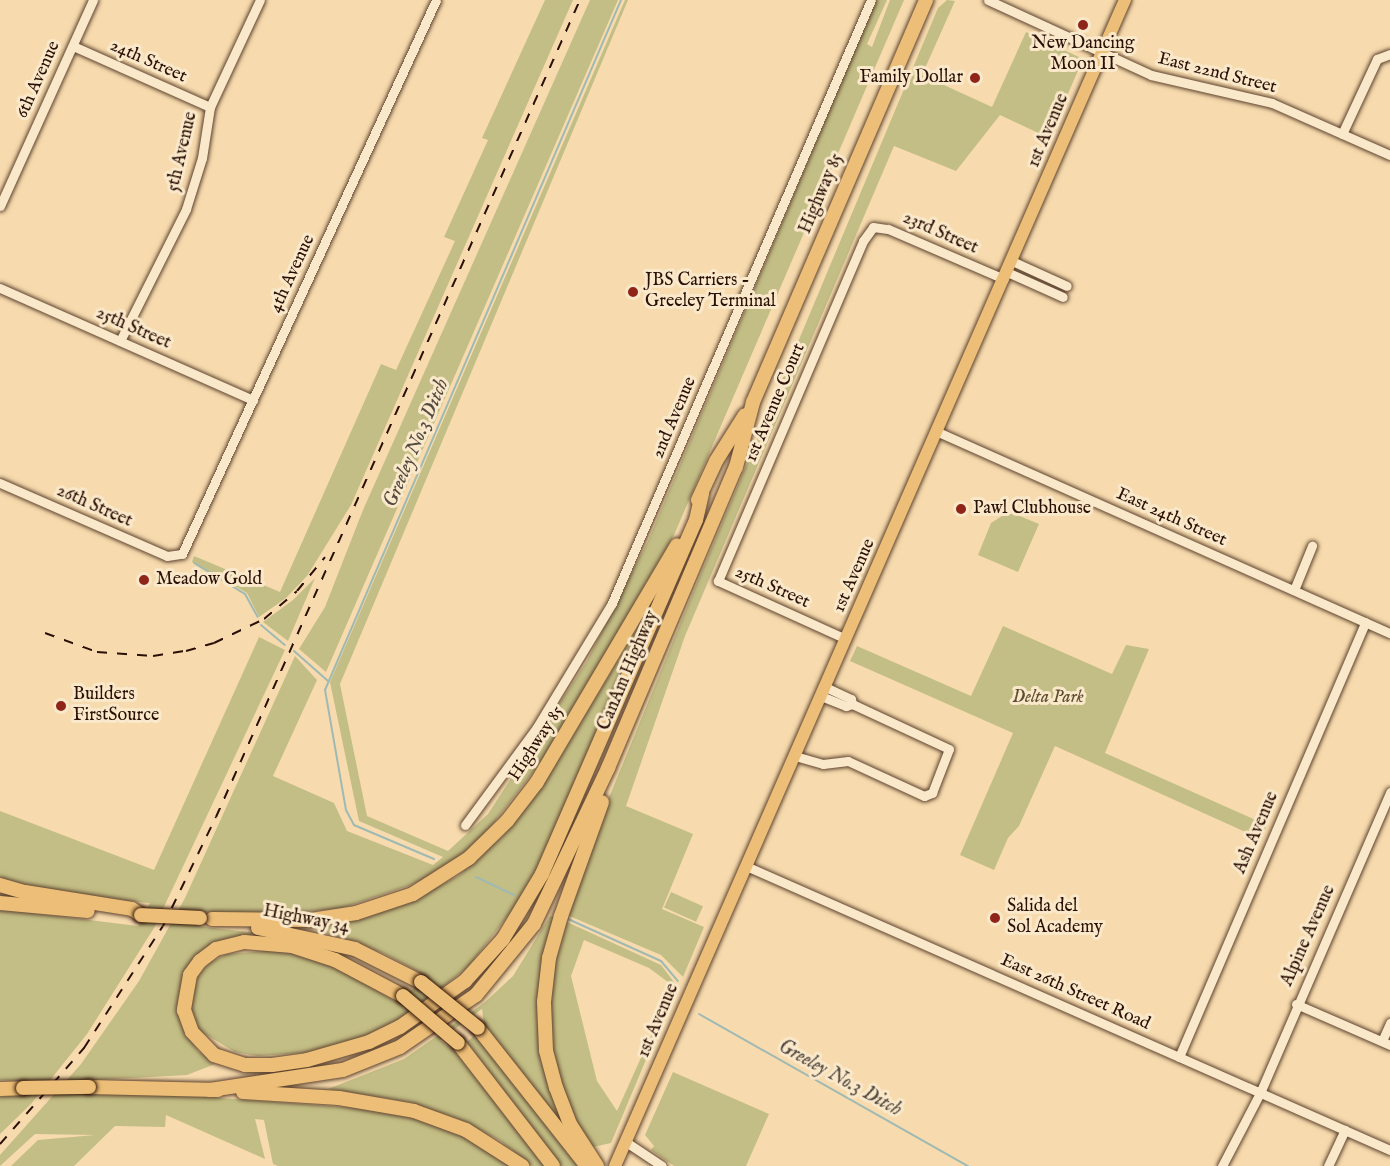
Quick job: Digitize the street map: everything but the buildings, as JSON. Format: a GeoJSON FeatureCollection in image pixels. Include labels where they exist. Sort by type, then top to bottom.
{"type":"FeatureCollection","features":[{"type":"Feature","properties":{"kind":"highway","name":"Highway 85"},"geometry":{"type":"LineString","coordinates":[[683,589],[736,467],[753,402],[926,0]]}},
{"type":"Feature","properties":{"kind":"highway","name":"Highway 85"},"geometry":{"type":"LineString","coordinates":[[206,918],[311,920],[356,913],[413,894],[478,850],[507,821],[552,758],[643,607],[702,494],[716,460],[753,402]]}},
{"type":"Feature","properties":{"kind":"highway"},"geometry":{"type":"LineString","coordinates":[[553,1166],[458,1043],[403,996],[335,960],[292,946],[244,942],[216,949],[200,961],[190,975],[184,1010],[192,1032],[214,1054],[245,1065],[272,1065],[317,1057],[369,1042],[400,1027],[465,981],[503,939],[542,874],[669,585],[696,520],[702,494]]}},
{"type":"Feature","properties":{"kind":"highway","name":"CanAm Highway"},"geometry":{"type":"LineString","coordinates":[[608,768],[683,589]]}},
{"type":"Feature","properties":{"kind":"highway"},"geometry":{"type":"LineString","coordinates":[[210,1090],[343,1070],[400,1047],[450,1017],[488,983],[534,924],[608,768]]}},
{"type":"Feature","properties":{"kind":"highway"},"geometry":{"type":"LineString","coordinates":[[592,1164],[570,1124],[548,1064],[544,1002],[549,958],[561,916],[601,804],[608,768]]}},
{"type":"Feature","properties":{"kind":"highway"},"geometry":{"type":"LineString","coordinates":[[0,885],[25,892],[132,909],[141,915]]}},
{"type":"Feature","properties":{"kind":"highway","name":"Highway 34"},"geometry":{"type":"LineString","coordinates":[[0,903],[206,918],[331,941],[380,958],[421,982],[478,1028],[592,1164]]}},
{"type":"Feature","properties":{"kind":"highway"},"geometry":{"type":"LineString","coordinates":[[0,1090],[89,1087],[210,1090],[339,1098],[414,1111],[465,1130],[522,1166]]}},
{"type":"Feature","properties":{"kind":"main road","name":"1st Avenue"},"geometry":{"type":"LineString","coordinates":[[615,1166],[1125,0]]}},
{"type":"Feature","properties":{"kind":"street","name":"6th Avenue"},"geometry":{"type":"LineString","coordinates":[[0,206],[93,0]]}},
{"type":"Feature","properties":{"kind":"street","name":"5th Avenue"},"geometry":{"type":"LineString","coordinates":[[120,341],[193,193],[210,108],[260,0]]}},
{"type":"Feature","properties":{"kind":"street","name":"4th Avenue"},"geometry":{"type":"LineString","coordinates":[[176,558],[187,546],[436,0]]}},
{"type":"Feature","properties":{"kind":"street","name":"2nd Avenue"},"geometry":{"type":"LineString","coordinates":[[465,825],[537,727],[612,603],[871,0]]}},
{"type":"Feature","properties":{"kind":"street","name":"East 22nd Street"},"geometry":{"type":"LineString","coordinates":[[988,0],[1102,53],[1169,81],[1272,103],[1390,155]]}},
{"type":"Feature","properties":{"kind":"street","name":"24th Street"},"geometry":{"type":"LineString","coordinates":[[73,46],[210,108]]}},
{"type":"Feature","properties":{"kind":"street"},"geometry":{"type":"LineString","coordinates":[[1342,134],[1386,55]]}},
{"type":"Feature","properties":{"kind":"street","name":"23rd Street"},"geometry":{"type":"LineString","coordinates":[[865,237],[873,227],[888,229],[1008,271]]}},
{"type":"Feature","properties":{"kind":"street","name":"1st Avenue Court"},"geometry":{"type":"LineString","coordinates":[[718,581],[865,237]]}},
{"type":"Feature","properties":{"kind":"street"},"geometry":{"type":"LineString","coordinates":[[1008,271],[1067,286]]}},
{"type":"Feature","properties":{"kind":"street"},"geometry":{"type":"LineString","coordinates":[[1008,271],[1063,297]]}},
{"type":"Feature","properties":{"kind":"street","name":"25th Street"},"geometry":{"type":"LineString","coordinates":[[0,288],[253,400]]}},
{"type":"Feature","properties":{"kind":"street","name":"East 24th Street"},"geometry":{"type":"LineString","coordinates":[[938,432],[1390,633]]}},
{"type":"Feature","properties":{"kind":"street","name":"26th Street"},"geometry":{"type":"LineString","coordinates":[[0,483],[176,558]]}},
{"type":"Feature","properties":{"kind":"street"},"geometry":{"type":"LineString","coordinates":[[1294,590],[1312,546]]}},
{"type":"Feature","properties":{"kind":"street","name":"25th Street"},"geometry":{"type":"LineString","coordinates":[[718,581],[846,639]]}},
{"type":"Feature","properties":{"kind":"street","name":"Ash Avenue"},"geometry":{"type":"LineString","coordinates":[[1179,1057],[1365,622]]}},
{"type":"Feature","properties":{"kind":"street"},"geometry":{"type":"LineString","coordinates":[[795,756],[823,765],[849,761],[924,796],[932,793],[949,749],[852,704],[852,699],[823,691]]}},
{"type":"Feature","properties":{"kind":"street","name":"Alpine Avenue"},"geometry":{"type":"LineString","coordinates":[[1221,1166],[1260,1093],[1296,1004],[1390,792]]}},
{"type":"Feature","properties":{"kind":"street","name":"East 26th Street Road"},"geometry":{"type":"LineString","coordinates":[[746,866],[1390,1150]]}},
{"type":"Feature","properties":{"kind":"street"},"geometry":{"type":"LineString","coordinates":[[1296,1004],[1386,1043],[1390,1023]]}},
{"type":"Feature","properties":{"kind":"street"},"geometry":{"type":"LineString","coordinates":[[1328,1166],[1345,1130]]}},
{"type":"Feature","properties":{"kind":"street"},"geometry":{"type":"LineString","coordinates":[[626,1142],[662,1166]]}},
{"type":"Feature","properties":{"kind":"green space"},"geometry":{"type":"Polygon","coordinates":[[[545,0],[573,0],[351,505],[307,576],[286,598],[259,617],[247,593],[192,562],[194,556],[280,592],[381,364],[396,370],[455,241],[444,237],[488,140],[482,138],[545,0]]]}},
{"type":"Feature","properties":{"kind":"green space"},"geometry":{"type":"Polygon","coordinates":[[[590,0],[618,0],[326,672],[299,649],[325,607],[363,510],[590,0]]]}},
{"type":"Feature","properties":{"kind":"green space"},"geometry":{"type":"Polygon","coordinates":[[[625,0],[628,0],[340,684],[367,816],[448,851],[488,814],[587,661],[648,541],[876,0],[887,0],[867,44],[872,47],[890,0],[904,0],[674,535],[544,758],[478,843],[439,871],[411,885],[339,909],[280,913],[203,912],[197,926],[256,933],[217,942],[182,982],[178,1000],[183,1029],[198,1051],[215,1064],[187,1075],[95,1080],[83,1093],[207,1097],[371,1109],[403,1114],[460,1135],[510,1166],[278,1166],[273,1164],[264,1120],[255,1119],[265,1159],[166,1115],[165,1127],[115,1126],[74,1166],[11,1166],[38,1140],[95,1135],[35,1134],[0,1166],[0,1155],[81,1064],[139,981],[185,898],[295,656],[317,680],[273,776],[334,803],[347,831],[433,865],[443,857],[359,821],[330,682],[625,0]]]}},
{"type":"Feature","properties":{"kind":"green space"},"geometry":{"type":"Polygon","coordinates":[[[947,0],[955,1],[922,75],[992,107],[1026,32],[1083,59],[1049,138],[1000,115],[956,171],[894,146],[685,636],[626,806],[693,834],[662,909],[704,927],[683,977],[661,955],[567,915],[599,822],[694,590],[938,8],[947,0]]]}},
{"type":"Feature","properties":{"kind":"green space"},"geometry":{"type":"Polygon","coordinates":[[[1005,514],[1015,514],[1039,524],[1018,572],[978,555],[991,523],[1005,514]]]}},
{"type":"Feature","properties":{"kind":"green space"},"geometry":{"type":"Polygon","coordinates":[[[315,578],[288,641],[263,622],[293,600],[315,578]]]}},
{"type":"Feature","properties":{"kind":"green space"},"geometry":{"type":"Polygon","coordinates":[[[652,604],[654,607],[536,872],[518,903],[468,967],[407,1015],[355,1041],[316,1052],[258,1056],[235,1052],[200,1031],[192,1018],[191,1000],[198,975],[211,962],[227,954],[276,950],[299,954],[347,972],[394,1001],[430,978],[383,953],[323,932],[323,928],[401,906],[458,876],[504,835],[549,775],[652,604]]]}},
{"type":"Feature","properties":{"kind":"green space","name":"Delta Park"},"geometry":{"type":"Polygon","coordinates":[[[1003,626],[1112,674],[1126,645],[1149,649],[1105,753],[1267,825],[1261,839],[1055,746],[1019,826],[1008,838],[994,870],[960,855],[1013,733],[850,661],[857,646],[971,696],[1003,626]]]}},
{"type":"Feature","properties":{"kind":"green space"},"geometry":{"type":"Polygon","coordinates":[[[259,637],[285,650],[154,928],[87,1034],[31,1104],[0,1134],[0,1097],[17,1095],[29,1081],[0,1080],[0,909],[138,926],[150,903],[96,898],[12,883],[0,877],[0,811],[154,870],[259,637]]]}},
{"type":"Feature","properties":{"kind":"green space"},"geometry":{"type":"Polygon","coordinates":[[[671,892],[703,906],[696,922],[664,908],[671,892]]]}},
{"type":"Feature","properties":{"kind":"green space"},"geometry":{"type":"Polygon","coordinates":[[[550,916],[554,917],[537,1000],[538,1029],[541,1062],[564,1126],[484,1024],[482,1009],[440,1040],[467,1062],[546,1166],[532,1166],[499,1140],[458,1119],[409,1102],[328,1089],[404,1059],[484,1003],[513,976],[550,916]]]}},
{"type":"Feature","properties":{"kind":"green space"},"geometry":{"type":"Polygon","coordinates":[[[567,922],[661,965],[677,986],[611,1143],[593,1147],[576,1121],[558,1077],[549,1026],[552,975],[567,922]],[[584,940],[571,976],[597,1081],[617,1111],[671,991],[668,982],[649,968],[584,940]]]}},
{"type":"Feature","properties":{"kind":"green space"},"geometry":{"type":"Polygon","coordinates":[[[476,1034],[535,1106],[577,1166],[561,1166],[467,1042],[476,1034]]]}},
{"type":"Feature","properties":{"kind":"green space"},"geometry":{"type":"Polygon","coordinates":[[[673,1072],[769,1114],[746,1166],[674,1166],[651,1150],[654,1146],[645,1135],[673,1072]]]}},
{"type":"Feature","properties":{"kind":"waterway","name":"Greeley No.3 Ditch"},"geometry":{"type":"LineString","coordinates":[[434,859],[354,825],[346,810],[325,690],[621,0]]}},
{"type":"Feature","properties":{"kind":"waterway"},"geometry":{"type":"LineString","coordinates":[[194,563],[245,594],[258,617]]}},
{"type":"Feature","properties":{"kind":"waterway"},"geometry":{"type":"LineString","coordinates":[[261,625],[285,645]]}},
{"type":"Feature","properties":{"kind":"waterway"},"geometry":{"type":"LineString","coordinates":[[294,651],[328,681]]}},
{"type":"Feature","properties":{"kind":"waterway","name":"Greeley No.3 Ditch"},"geometry":{"type":"LineString","coordinates":[[476,877],[514,895]]}},
{"type":"Feature","properties":{"kind":"waterway","name":"Greeley No.3 Ditch"},"geometry":{"type":"LineString","coordinates":[[568,919],[661,961],[678,981]]}},
{"type":"Feature","properties":{"kind":"waterway","name":"Greeley No.3 Ditch"},"geometry":{"type":"LineString","coordinates":[[699,1014],[968,1166]]}},
{"type":"Feature","properties":{"kind":"railway"},"geometry":{"type":"LineString","coordinates":[[0,1144],[84,1048],[163,926],[216,817],[580,0]]}},
{"type":"Feature","properties":{"kind":"railway"},"geometry":{"type":"LineString","coordinates":[[45,633],[97,652],[153,656],[186,651],[214,643],[264,619],[297,591],[325,557]]}},
{"type":"Feature","properties":{"kind":"place","name":"New Dancing Moon II"},"geometry":{"type":"Point","coordinates":[1083,25]}},
{"type":"Feature","properties":{"kind":"place","name":"Family Dollar"},"geometry":{"type":"Point","coordinates":[975,78]}},
{"type":"Feature","properties":{"kind":"place","name":"JBS Carriers - Greeley Terminal"},"geometry":{"type":"Point","coordinates":[633,292]}},
{"type":"Feature","properties":{"kind":"place","name":"Pawl Clubhouse"},"geometry":{"type":"Point","coordinates":[961,509]}},
{"type":"Feature","properties":{"kind":"place","name":"Meadow Gold"},"geometry":{"type":"Point","coordinates":[144,580]}},
{"type":"Feature","properties":{"kind":"place","name":"Builders FirstSource"},"geometry":{"type":"Point","coordinates":[61,706]}},
{"type":"Feature","properties":{"kind":"place","name":"Salida del Sol Academy"},"geometry":{"type":"Point","coordinates":[995,918]}}]}
